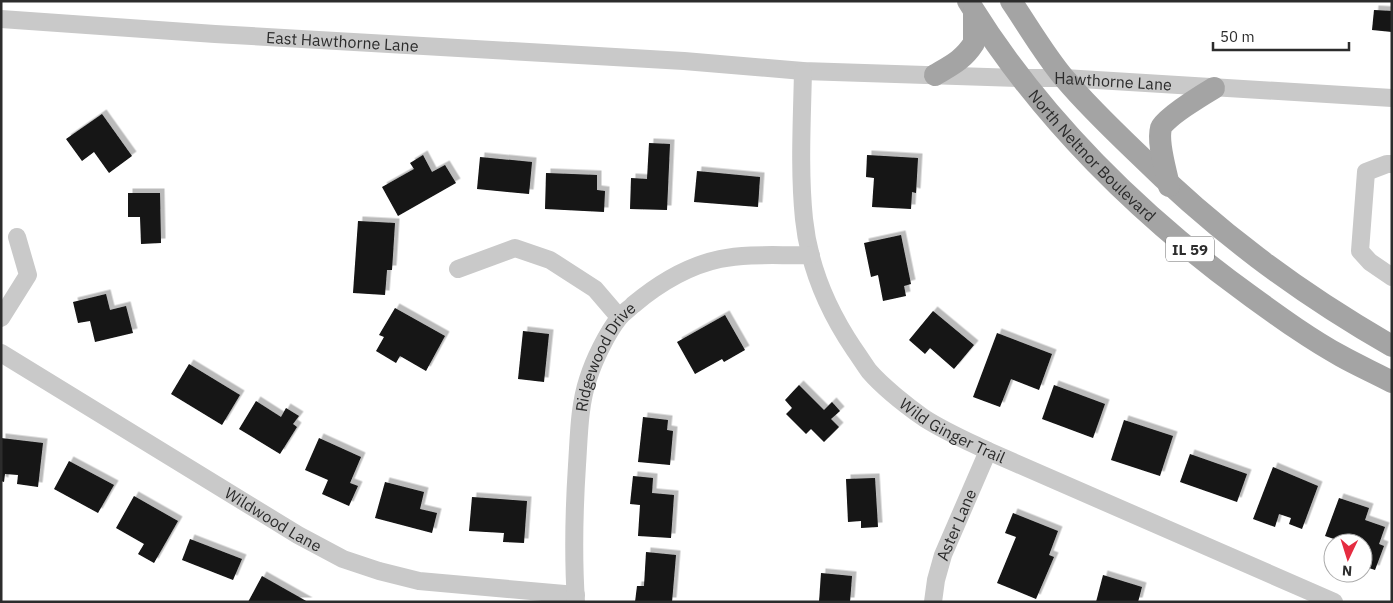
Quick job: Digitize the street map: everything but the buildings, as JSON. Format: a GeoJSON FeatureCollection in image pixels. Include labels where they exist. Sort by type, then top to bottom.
{"type":"FeatureCollection","features":[{"type":"Feature","properties":{"kind":"main road","name":"North Neltnor Boulevard"},"geometry":{"type":"LineString","coordinates":[[1011,1],[1064,78],[1106,124],[1170,186],[1269,268],[1343,318],[1392,346]]}},
{"type":"Feature","properties":{"kind":"main road","name":"North Neltnor Boulevard"},"geometry":{"type":"LineString","coordinates":[[971,6],[1021,78],[1099,166],[1164,228],[1228,280],[1290,324],[1340,356],[1392,382]]}},
{"type":"Feature","properties":{"kind":"main road"},"geometry":{"type":"LineString","coordinates":[[934,75],[963,58],[974,43],[971,6]]}},
{"type":"Feature","properties":{"kind":"main road"},"geometry":{"type":"LineString","coordinates":[[1170,186],[1160,144],[1161,126],[1169,118],[1214,88]]}},
{"type":"Feature","properties":{"kind":"street","name":"East Hawthorne Lane"},"geometry":{"type":"LineString","coordinates":[[1,19],[684,61]]}},
{"type":"Feature","properties":{"kind":"street","name":"Hawthorne Lane"},"geometry":{"type":"LineString","coordinates":[[684,61],[803,71],[1064,78],[1392,98]]}},
{"type":"Feature","properties":{"kind":"street","name":"Wild Ginger Trail"},"geometry":{"type":"LineString","coordinates":[[803,71],[802,167],[804,220],[810,255],[828,306],[870,371],[924,418],[944,430],[1334,602]]}},
{"type":"Feature","properties":{"kind":"street"},"geometry":{"type":"LineString","coordinates":[[1392,164],[1366,172],[1360,251],[1370,262],[1392,277]]}},
{"type":"Feature","properties":{"kind":"street"},"geometry":{"type":"LineString","coordinates":[[1,318],[28,275],[16,237]]}},
{"type":"Feature","properties":{"kind":"street"},"geometry":{"type":"LineString","coordinates":[[458,269],[515,248],[550,260],[595,289],[619,317]]}},
{"type":"Feature","properties":{"kind":"street","name":"Ridgewood Drive"},"geometry":{"type":"LineString","coordinates":[[576,598],[575,493],[582,401],[596,358],[619,317],[670,278],[699,265],[741,256],[810,255]]}},
{"type":"Feature","properties":{"kind":"street","name":"Wildwood Lane"},"geometry":{"type":"LineString","coordinates":[[1,353],[298,536],[343,559],[379,571],[419,581],[576,598]]}},
{"type":"Feature","properties":{"kind":"street","name":"Aster Lane"},"geometry":{"type":"LineString","coordinates":[[933,602],[936,580],[943,555],[988,451]]}}]}
